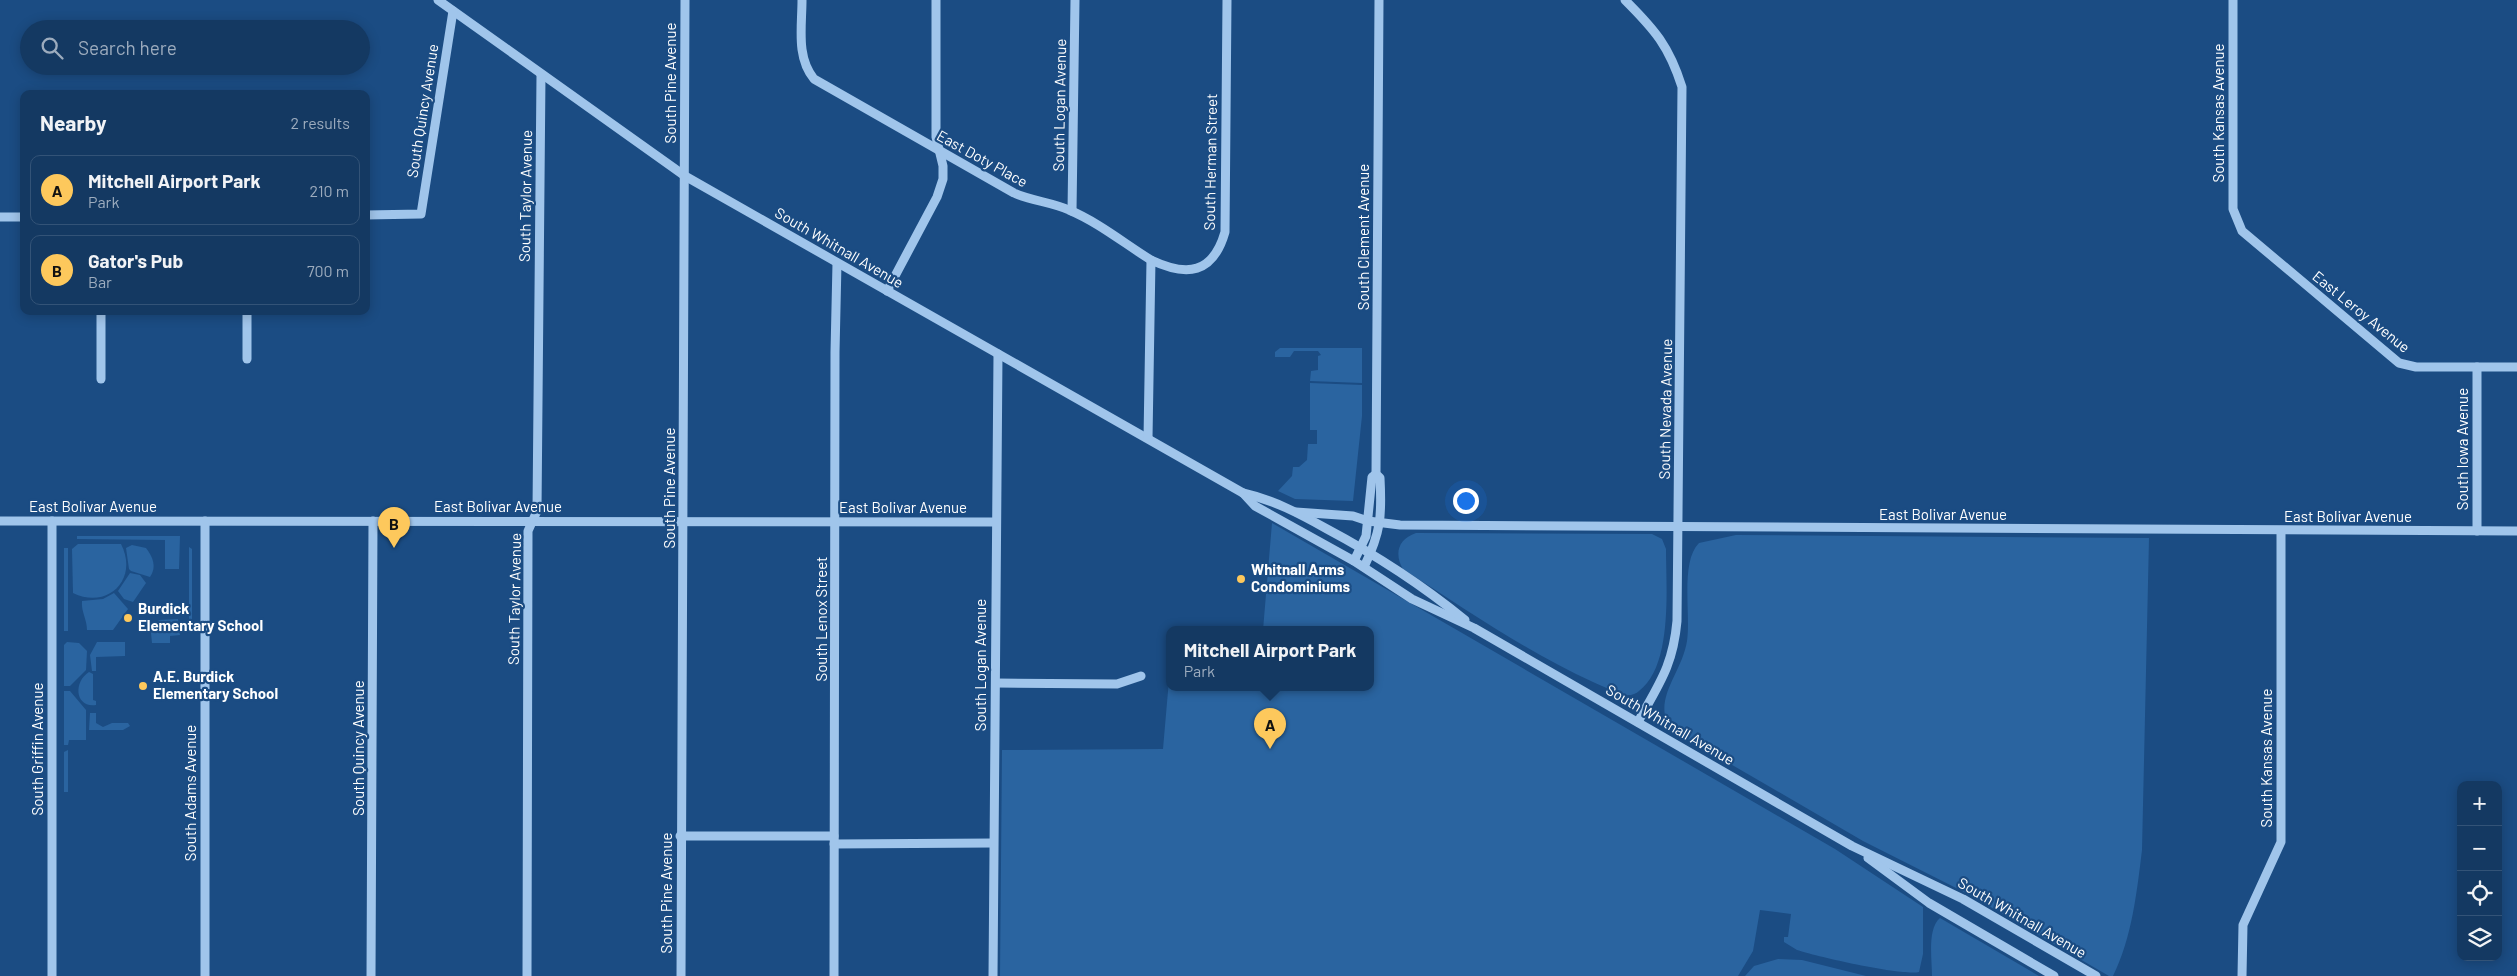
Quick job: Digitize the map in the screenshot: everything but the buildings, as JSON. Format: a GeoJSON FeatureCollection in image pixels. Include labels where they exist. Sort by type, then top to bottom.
{"type":"FeatureCollection","features":[{"type":"Feature","properties":{"kind":"street","name":"South Whitnall Avenue"},"geometry":{"type":"LineString","coordinates":[[438,0],[685,176],[1243,493],[1255,506],[1354,561],[1412,598],[1474,628],[1852,846],[1963,899],[2096,976]]}},
{"type":"Feature","properties":{"kind":"street","name":"South Pine Avenue"},"geometry":{"type":"LineString","coordinates":[[680,976],[685,0]]}},
{"type":"Feature","properties":{"kind":"street","name":"East Doty Place"},"geometry":{"type":"LineString","coordinates":[[802,0],[802,57],[806,69],[814,79],[1014,194],[1028,199],[1055,204],[1072,211],[1151,260]]}},
{"type":"Feature","properties":{"kind":"street"},"geometry":{"type":"LineString","coordinates":[[887,291],[937,197],[943,166],[936,137],[936,0]]}},
{"type":"Feature","properties":{"kind":"street","name":"South Logan Avenue"},"geometry":{"type":"LineString","coordinates":[[1072,211],[1075,0]]}},
{"type":"Feature","properties":{"kind":"street","name":"South Herman Street"},"geometry":{"type":"LineString","coordinates":[[1151,260],[1179,271],[1201,267],[1216,254],[1225,232],[1227,0]]}},
{"type":"Feature","properties":{"kind":"street","name":"South Clement Avenue"},"geometry":{"type":"LineString","coordinates":[[1364,567],[1371,554],[1381,523],[1380,478],[1376,474],[1379,0]]}},
{"type":"Feature","properties":{"kind":"street","name":"South Nevada Avenue"},"geometry":{"type":"LineString","coordinates":[[1625,0],[1656,31],[1673,59],[1682,87],[1677,621],[1675,646],[1669,666],[1638,722]]}},
{"type":"Feature","properties":{"kind":"street","name":"South Kansas Avenue"},"geometry":{"type":"LineString","coordinates":[[2233,0],[2233,209],[2238,226]]}},
{"type":"Feature","properties":{"kind":"street","name":"South Quincy Avenue"},"geometry":{"type":"LineString","coordinates":[[370,215],[421,214],[453,11]]}},
{"type":"Feature","properties":{"kind":"street","name":"South Taylor Avenue"},"geometry":{"type":"LineString","coordinates":[[527,976],[528,531],[537,511],[541,75]]}},
{"type":"Feature","properties":{"kind":"street"},"geometry":{"type":"LineString","coordinates":[[0,217],[20,217]]}},
{"type":"Feature","properties":{"kind":"street","name":"East Leroy Avenue"},"geometry":{"type":"LineString","coordinates":[[2238,226],[2247,236],[2399,363],[2416,366],[2517,367]]}},
{"type":"Feature","properties":{"kind":"street"},"geometry":{"type":"LineString","coordinates":[[1148,438],[1151,260]]}},
{"type":"Feature","properties":{"kind":"street","name":"South Lenox Street"},"geometry":{"type":"LineString","coordinates":[[834,976],[835,352],[837,263]]}},
{"type":"Feature","properties":{"kind":"street"},"geometry":{"type":"LineString","coordinates":[[101,379],[102,315]]}},
{"type":"Feature","properties":{"kind":"street"},"geometry":{"type":"LineString","coordinates":[[246,359],[247,315]]}},
{"type":"Feature","properties":{"kind":"street","name":"South Logan Avenue"},"geometry":{"type":"LineString","coordinates":[[993,976],[998,354]]}},
{"type":"Feature","properties":{"kind":"street","name":"South Iowa Avenue"},"geometry":{"type":"LineString","coordinates":[[2477,367],[2477,531]]}},
{"type":"Feature","properties":{"kind":"street","name":"South Clement Avenue"},"geometry":{"type":"LineString","coordinates":[[1354,561],[1366,536],[1372,477],[1376,474]]}},
{"type":"Feature","properties":{"kind":"street","name":"South Whitnall Avenue"},"geometry":{"type":"LineString","coordinates":[[1243,493],[1262,497],[1296,512],[1360,547],[1435,595],[1474,628]]}},
{"type":"Feature","properties":{"kind":"street","name":"East Bolivar Avenue"},"geometry":{"type":"LineString","coordinates":[[1296,512],[1353,516],[1368,521],[1409,525],[2517,531]]}},
{"type":"Feature","properties":{"kind":"street","name":"East Bolivar Avenue"},"geometry":{"type":"LineString","coordinates":[[0,521],[996,522]]}},
{"type":"Feature","properties":{"kind":"street","name":"South Griffin Avenue"},"geometry":{"type":"LineString","coordinates":[[52,521],[52,976]]}},
{"type":"Feature","properties":{"kind":"street","name":"South Adams Avenue"},"geometry":{"type":"LineString","coordinates":[[204,976],[205,521]]}},
{"type":"Feature","properties":{"kind":"street","name":"South Quincy Avenue"},"geometry":{"type":"LineString","coordinates":[[371,976],[373,521]]}},
{"type":"Feature","properties":{"kind":"street","name":"South Kansas Avenue"},"geometry":{"type":"LineString","coordinates":[[2242,976],[2243,925],[2280,842],[2281,531]]}},
{"type":"Feature","properties":{"kind":"street"},"geometry":{"type":"LineString","coordinates":[[996,683],[1117,684],[1141,676]]}},
{"type":"Feature","properties":{"kind":"street"},"geometry":{"type":"LineString","coordinates":[[680,836],[993,843]]}},
{"type":"Feature","properties":{"kind":"street","name":"South Whitnall Avenue"},"geometry":{"type":"LineString","coordinates":[[1852,846],[1929,903],[2054,976]]}},
{"type":"Feature","properties":{"kind":"shaded area"},"geometry":{"type":"Polygon","coordinates":[[[1280,348],[1362,348],[1362,383],[1310,381],[1311,371],[1318,370],[1318,356],[1321,355],[1318,351],[1294,351],[1290,357],[1275,357],[1275,352],[1280,348]]]}},
{"type":"Feature","properties":{"kind":"shaded area"},"geometry":{"type":"Polygon","coordinates":[[[1310,383],[1362,385],[1362,416],[1353,501],[1295,499],[1278,491],[1292,476],[1293,467],[1299,467],[1307,460],[1308,444],[1317,444],[1317,430],[1310,430],[1310,383]]]}},
{"type":"Feature","properties":{"kind":"shaded area"},"geometry":{"type":"Polygon","coordinates":[[[1272,523],[1835,849],[1923,907],[1923,954],[1919,972],[1879,969],[1797,950],[1784,942],[1784,937],[1788,937],[1791,914],[1760,910],[1753,951],[1738,976],[1000,976],[1002,750],[1163,749],[1168,691],[1374,691],[1374,626],[1263,626],[1272,523]]]}},
{"type":"Feature","properties":{"kind":"shaded area"},"geometry":{"type":"Polygon","coordinates":[[[1416,533],[1652,534],[1662,539],[1666,549],[1665,625],[1658,664],[1650,679],[1636,693],[1629,695],[1621,694],[1568,670],[1496,629],[1403,569],[1398,553],[1399,548],[1405,539],[1416,533]]]}},
{"type":"Feature","properties":{"kind":"shaded area"},"geometry":{"type":"Polygon","coordinates":[[[1736,535],[2149,538],[2142,850],[2136,898],[2129,930],[2113,976],[2109,976],[1970,895],[1863,841],[1672,730],[1666,719],[1664,709],[1669,687],[1684,653],[1687,641],[1687,589],[1693,552],[1699,543],[1736,535]]]}},
{"type":"Feature","properties":{"kind":"shaded area"},"geometry":{"type":"Polygon","coordinates":[[[77,536],[180,536],[179,569],[165,569],[165,540],[77,539],[77,536]]]}},
{"type":"Feature","properties":{"kind":"shaded area"},"geometry":{"type":"Polygon","coordinates":[[[78,544],[121,544],[126,557],[126,569],[123,579],[117,588],[108,594],[98,597],[86,597],[73,593],[72,549],[78,544]]]}},
{"type":"Feature","properties":{"kind":"shaded area"},"geometry":{"type":"Polygon","coordinates":[[[132,545],[146,548],[151,555],[154,566],[150,577],[129,569],[126,548],[132,545]]]}},
{"type":"Feature","properties":{"kind":"shaded area"},"geometry":{"type":"Polygon","coordinates":[[[189,547],[192,549],[192,627],[189,627],[189,547]]]}},
{"type":"Feature","properties":{"kind":"shaded area"},"geometry":{"type":"Polygon","coordinates":[[[64,548],[68,548],[68,631],[64,631],[64,548]]]}},
{"type":"Feature","properties":{"kind":"shaded area"},"geometry":{"type":"Polygon","coordinates":[[[130,573],[140,575],[146,583],[133,602],[124,599],[118,591],[130,573]]]}},
{"type":"Feature","properties":{"kind":"shaded area"},"geometry":{"type":"Polygon","coordinates":[[[114,593],[128,609],[113,630],[87,630],[82,601],[103,599],[114,593]]]}},
{"type":"Feature","properties":{"kind":"shaded area"},"geometry":{"type":"Polygon","coordinates":[[[178,619],[180,635],[170,636],[170,643],[152,643],[151,633],[159,620],[178,619]]]}},
{"type":"Feature","properties":{"kind":"shaded area"},"geometry":{"type":"Polygon","coordinates":[[[67,642],[79,643],[87,651],[86,670],[70,686],[64,686],[64,645],[67,642]]]}},
{"type":"Feature","properties":{"kind":"shaded area"},"geometry":{"type":"Polygon","coordinates":[[[97,642],[125,642],[125,656],[96,657],[96,671],[92,671],[90,655],[97,642]]]}},
{"type":"Feature","properties":{"kind":"shaded area"},"geometry":{"type":"Polygon","coordinates":[[[89,672],[93,674],[93,700],[96,701],[96,705],[89,705],[80,699],[80,682],[89,672]]]}},
{"type":"Feature","properties":{"kind":"shaded area"},"geometry":{"type":"Polygon","coordinates":[[[64,691],[70,691],[86,710],[86,740],[69,740],[68,745],[64,745],[64,691]]]}},
{"type":"Feature","properties":{"kind":"shaded area"},"geometry":{"type":"Polygon","coordinates":[[[90,713],[96,713],[96,723],[103,727],[112,723],[128,723],[130,726],[123,730],[89,730],[90,713]]]}},
{"type":"Feature","properties":{"kind":"shaded area"},"geometry":{"type":"Polygon","coordinates":[[[68,750],[68,792],[64,792],[64,752],[68,750]]]}},
{"type":"Feature","properties":{"kind":"shaded area"},"geometry":{"type":"Polygon","coordinates":[[[1940,918],[2039,976],[1932,976],[1933,929],[1940,918]]]}},
{"type":"Feature","properties":{"kind":"shaded area"},"geometry":{"type":"Polygon","coordinates":[[[1778,959],[1802,960],[1866,976],[1745,976],[1754,966],[1778,959]]]}},
{"type":"Feature","properties":{"kind":"place","name":"Gator's Pub"},"geometry":{"type":"Point","coordinates":[394,548]}},
{"type":"Feature","properties":{"kind":"place","name":"Whitnall Arms Condominiums"},"geometry":{"type":"Point","coordinates":[1241,579]}},
{"type":"Feature","properties":{"kind":"place","name":"Burdick Elementary School"},"geometry":{"type":"Point","coordinates":[128,618]}},
{"type":"Feature","properties":{"kind":"place","name":"A.E. Burdick Elementary School"},"geometry":{"type":"Point","coordinates":[143,686]}},
{"type":"Feature","properties":{"kind":"place","name":"Mitchell Airport Park"},"geometry":{"type":"Point","coordinates":[1270,749]}}]}
